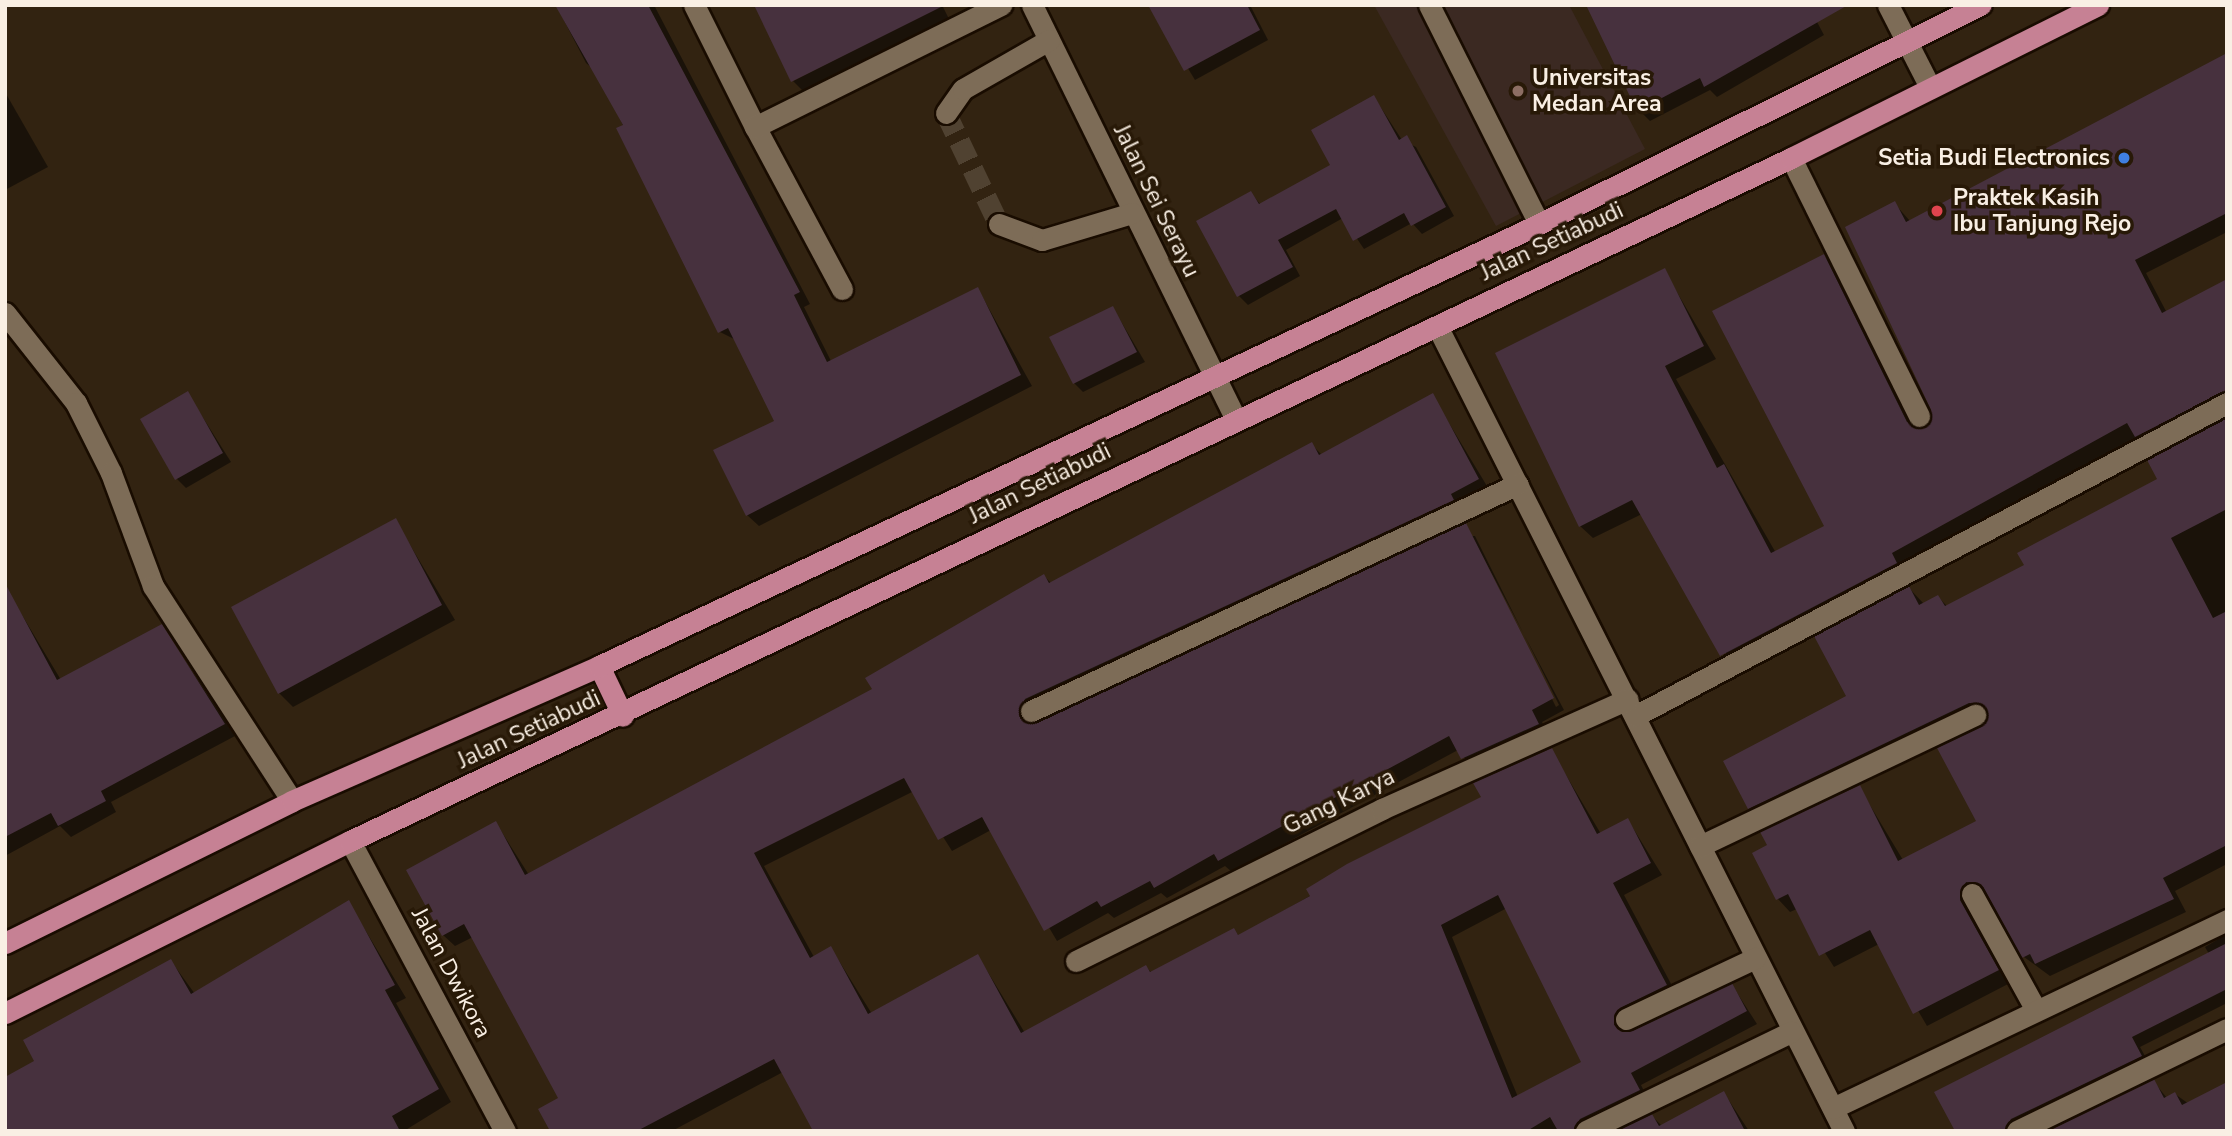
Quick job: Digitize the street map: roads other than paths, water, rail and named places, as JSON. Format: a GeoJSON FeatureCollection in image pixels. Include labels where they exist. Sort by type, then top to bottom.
{"type":"FeatureCollection","features":[{"type":"Feature","properties":{"kind":"main road","name":"Jalan Setiabudi"},"geometry":{"type":"LineString","coordinates":[[5,943],[292,802],[599,666],[1214,374],[1539,224],[1981,5]]}},
{"type":"Feature","properties":{"kind":"main road","name":"Jalan Setiabudi"},"geometry":{"type":"LineString","coordinates":[[5,1013],[350,841],[623,716],[1235,418],[1437,326],[1791,158],[2098,5]]}},
{"type":"Feature","properties":{"kind":"main road"},"geometry":{"type":"LineString","coordinates":[[599,666],[623,716]]}},
{"type":"Feature","properties":{"kind":"street"},"geometry":{"type":"LineString","coordinates":[[694,5],[755,127],[842,289]]}},
{"type":"Feature","properties":{"kind":"street"},"geometry":{"type":"LineString","coordinates":[[755,127],[1000,5]]}},
{"type":"Feature","properties":{"kind":"street","name":"Jalan Sei Serayu"},"geometry":{"type":"LineString","coordinates":[[1032,5],[1235,418]]}},
{"type":"Feature","properties":{"kind":"street"},"geometry":{"type":"LineString","coordinates":[[1429,5],[1539,224]]}},
{"type":"Feature","properties":{"kind":"street"},"geometry":{"type":"LineString","coordinates":[[1888,5],[1930,87]]}},
{"type":"Feature","properties":{"kind":"street"},"geometry":{"type":"LineString","coordinates":[[946,113],[963,89],[1049,40]]}},
{"type":"Feature","properties":{"kind":"street"},"geometry":{"type":"LineString","coordinates":[[1791,158],[1919,416]]}},
{"type":"Feature","properties":{"kind":"street"},"geometry":{"type":"LineString","coordinates":[[999,225],[1042,240],[1132,213]]}},
{"type":"Feature","properties":{"kind":"street"},"geometry":{"type":"LineString","coordinates":[[5,313],[76,403],[111,473],[153,586],[292,802]]}},
{"type":"Feature","properties":{"kind":"street"},"geometry":{"type":"LineString","coordinates":[[1437,326],[1632,708],[1791,1032],[1844,1131]]}},
{"type":"Feature","properties":{"kind":"street","name":"Gang Karya"},"geometry":{"type":"LineString","coordinates":[[1076,961],[1382,809],[1632,708],[2227,403]]}},
{"type":"Feature","properties":{"kind":"street"},"geometry":{"type":"LineString","coordinates":[[1031,711],[1517,484]]}},
{"type":"Feature","properties":{"kind":"street"},"geometry":{"type":"LineString","coordinates":[[1700,846],[1975,715]]}},
{"type":"Feature","properties":{"kind":"street","name":"Jalan Dwikora"},"geometry":{"type":"LineString","coordinates":[[350,841],[505,1131]]}},
{"type":"Feature","properties":{"kind":"street"},"geometry":{"type":"LineString","coordinates":[[1972,894],[2036,1010]]}},
{"type":"Feature","properties":{"kind":"street"},"geometry":{"type":"LineString","coordinates":[[1833,1108],[2227,920]]}},
{"type":"Feature","properties":{"kind":"street"},"geometry":{"type":"LineString","coordinates":[[1626,1019],[1755,958]]}},
{"type":"Feature","properties":{"kind":"street"},"geometry":{"type":"LineString","coordinates":[[2017,1131],[2227,1029]]}},
{"type":"Feature","properties":{"kind":"street"},"geometry":{"type":"LineString","coordinates":[[1586,1131],[1791,1032]]}},
{"type":"Feature","properties":{"kind":"tunnel"},"geometry":{"type":"LineString","coordinates":[[946,113],[999,224]]}},
{"type":"Feature","properties":{"kind":"place","name":"Universitas Medan Area"},"geometry":{"type":"Point","coordinates":[1518,91]}},
{"type":"Feature","properties":{"kind":"place","name":"Setia Budi Electronics"},"geometry":{"type":"Point","coordinates":[2124,158]}},
{"type":"Feature","properties":{"kind":"place","name":"Praktek Kasih Ibu Tanjung Rejo"},"geometry":{"type":"Point","coordinates":[1937,211]}}]}
